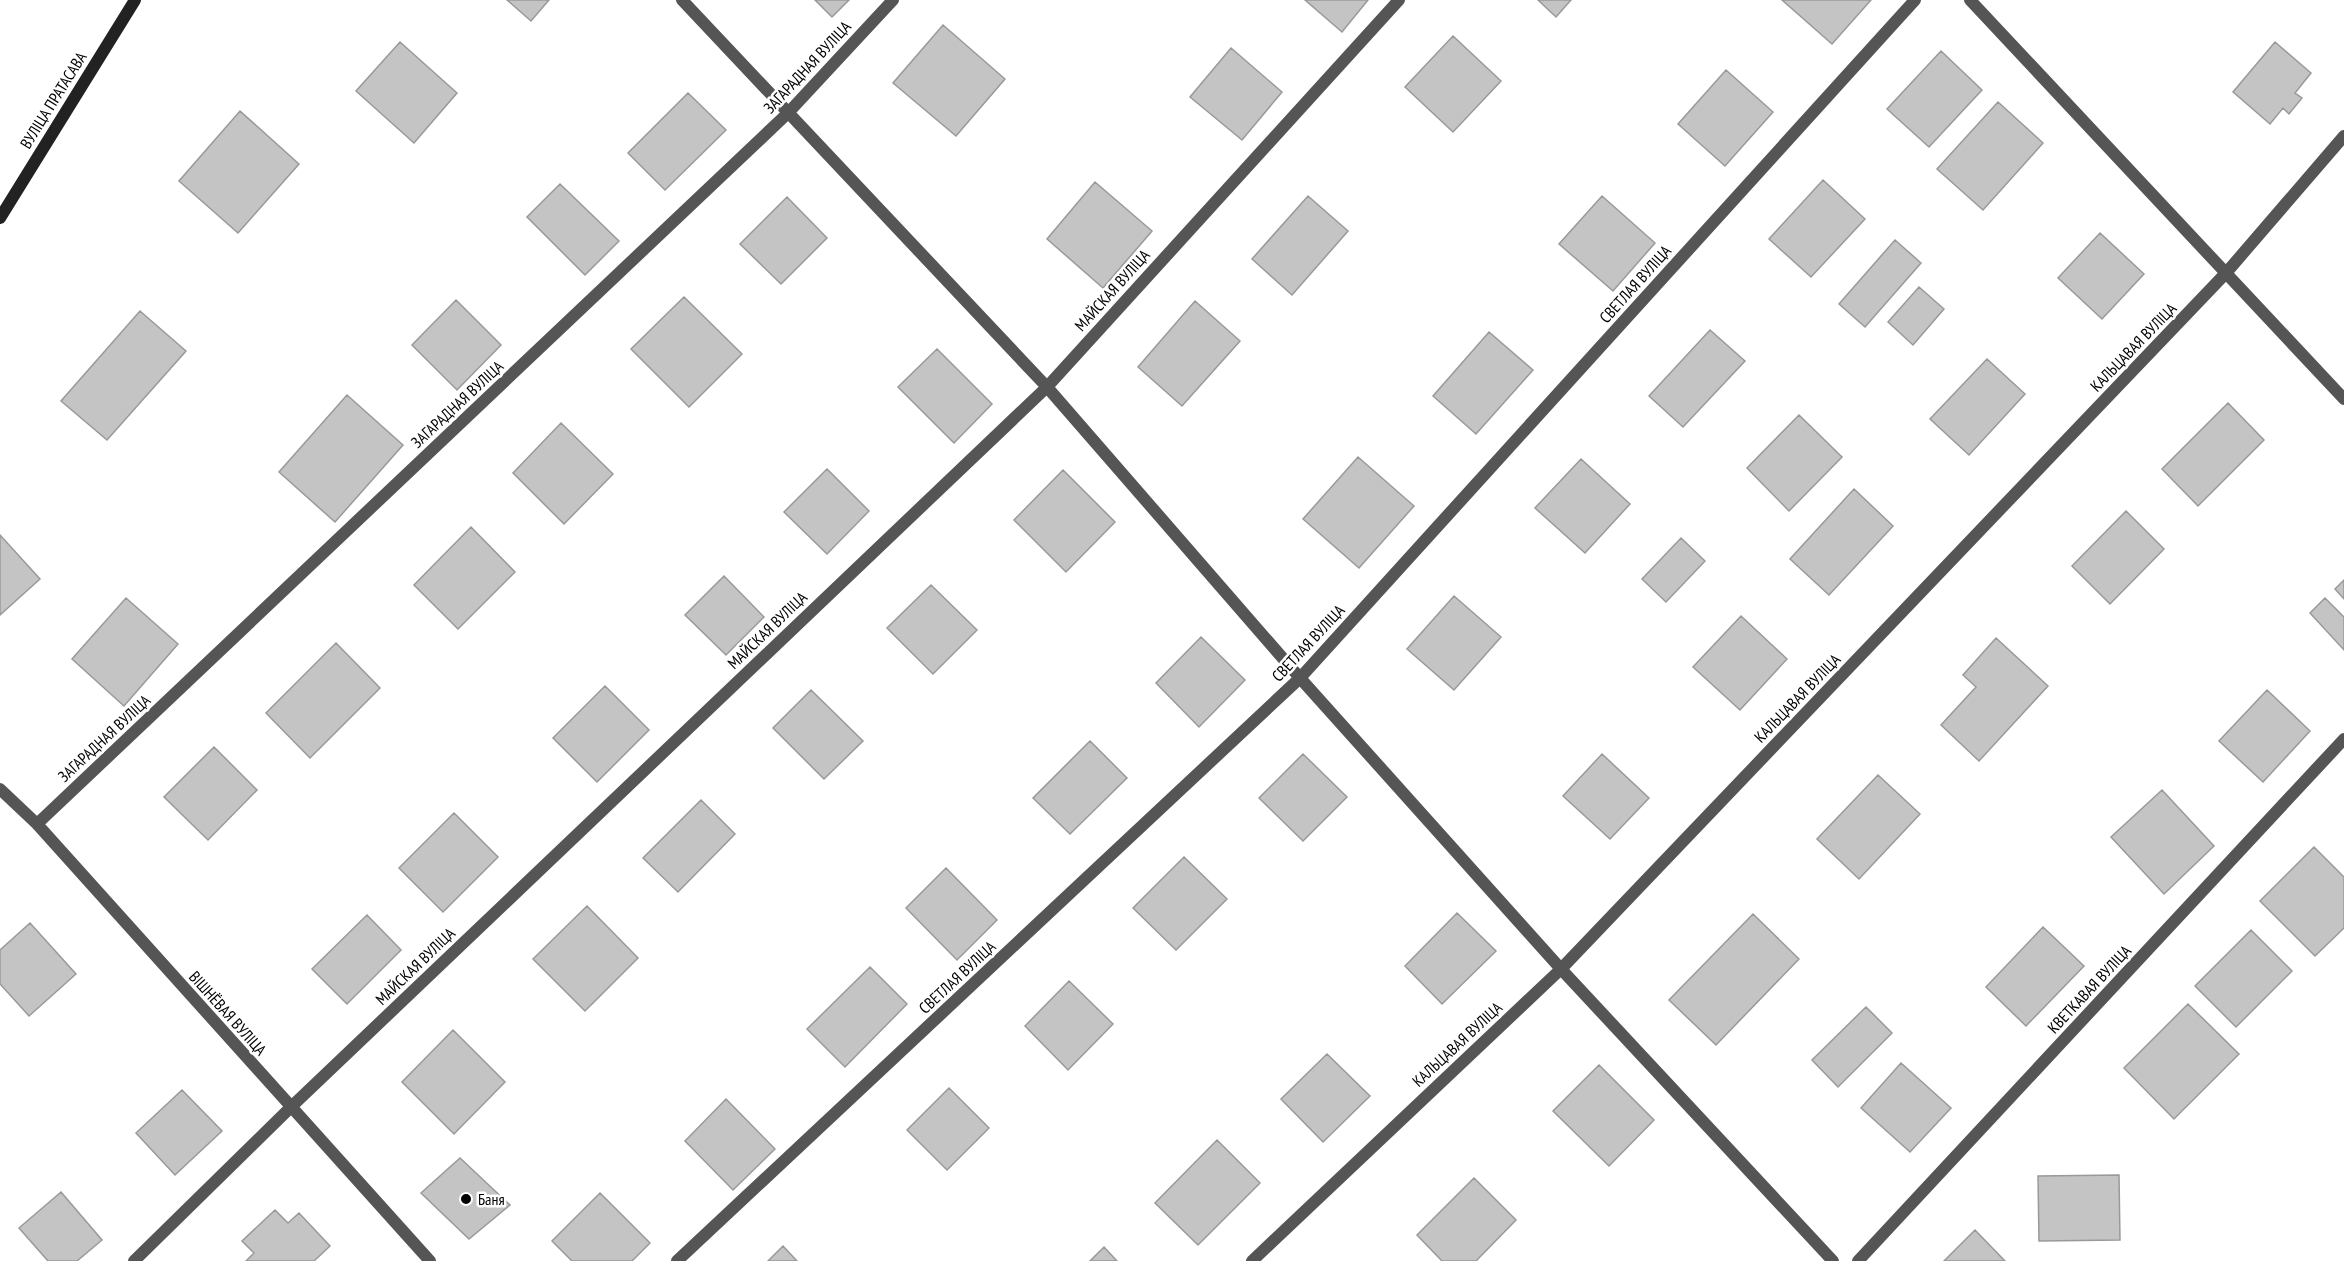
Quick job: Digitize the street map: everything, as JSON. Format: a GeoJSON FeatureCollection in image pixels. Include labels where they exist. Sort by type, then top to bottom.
{"type":"FeatureCollection","features":[{"type":"Feature","properties":{"kind":"main road","name":"ВУЛІЦА ПРАТАСАВА"},"geometry":{"type":"LineString","coordinates":[[0,218],[135,0]]}},
{"type":"Feature","properties":{"kind":"street"},"geometry":{"type":"LineString","coordinates":[[682,0],[1047,387],[1300,678],[1561,969],[1833,1261]]}},
{"type":"Feature","properties":{"kind":"street","name":"ЗАГАРАДНАЯ ВУЛІЦА"},"geometry":{"type":"LineString","coordinates":[[38,824],[788,113],[893,0]]}},
{"type":"Feature","properties":{"kind":"street","name":"МАЙСКАЯ ВУЛІЦА"},"geometry":{"type":"LineString","coordinates":[[134,1261],[291,1107],[1047,387],[1399,0]]}},
{"type":"Feature","properties":{"kind":"street","name":"СВЕТЛАЯ ВУЛІЦА"},"geometry":{"type":"LineString","coordinates":[[677,1261],[1300,678],[1915,0]]}},
{"type":"Feature","properties":{"kind":"street"},"geometry":{"type":"LineString","coordinates":[[1970,0],[2344,399]]}},
{"type":"Feature","properties":{"kind":"street","name":"КАЛЬЦАВАЯ ВУЛІЦА"},"geometry":{"type":"LineString","coordinates":[[1252,1261],[1561,969],[2226,273],[2344,136]]}},
{"type":"Feature","properties":{"kind":"street","name":"КВЕТКАВАЯ ВУЛІЦА"},"geometry":{"type":"LineString","coordinates":[[1858,1261],[2344,739]]}},
{"type":"Feature","properties":{"kind":"street","name":"ВІШНЁВАЯ ВУЛІЦА"},"geometry":{"type":"LineString","coordinates":[[0,789],[38,824],[430,1261]]}},
{"type":"Feature","properties":{"kind":"building"},"geometry":{"type":"Polygon","coordinates":[[[507,0],[549,0],[531,21],[507,0]]]}},
{"type":"Feature","properties":{"kind":"building"},"geometry":{"type":"Polygon","coordinates":[[[815,0],[849,0],[832,17],[815,0]]]}},
{"type":"Feature","properties":{"kind":"building"},"geometry":{"type":"Polygon","coordinates":[[[1305,0],[1368,0],[1342,32],[1305,0]]]}},
{"type":"Feature","properties":{"kind":"building"},"geometry":{"type":"Polygon","coordinates":[[[1538,0],[1571,0],[1556,17],[1538,0]]]}},
{"type":"Feature","properties":{"kind":"building"},"geometry":{"type":"Polygon","coordinates":[[[1782,0],[1871,0],[1832,44],[1782,0]]]}},
{"type":"Feature","properties":{"kind":"building"},"geometry":{"type":"Polygon","coordinates":[[[943,25],[1005,79],[956,136],[893,83],[943,25]]]}},
{"type":"Feature","properties":{"kind":"building"},"geometry":{"type":"Polygon","coordinates":[[[1453,36],[1501,81],[1453,132],[1405,87],[1453,36]]]}},
{"type":"Feature","properties":{"kind":"building"},"geometry":{"type":"Polygon","coordinates":[[[400,42],[457,93],[414,143],[356,91],[400,42]]]}},
{"type":"Feature","properties":{"kind":"building"},"geometry":{"type":"Polygon","coordinates":[[[2275,42],[2311,73],[2295,93],[2302,98],[2289,114],[2283,108],[2270,124],[2233,92],[2275,42]]]}},
{"type":"Feature","properties":{"kind":"building"},"geometry":{"type":"Polygon","coordinates":[[[1231,48],[1282,92],[1242,140],[1190,97],[1231,48]]]}},
{"type":"Feature","properties":{"kind":"building"},"geometry":{"type":"Polygon","coordinates":[[[1941,51],[1982,90],[1929,147],[1887,109],[1941,51]]]}},
{"type":"Feature","properties":{"kind":"building"},"geometry":{"type":"Polygon","coordinates":[[[1726,70],[1773,112],[1725,166],[1678,124],[1726,70]]]}},
{"type":"Feature","properties":{"kind":"building"},"geometry":{"type":"Polygon","coordinates":[[[688,93],[726,130],[665,190],[628,153],[688,93]]]}},
{"type":"Feature","properties":{"kind":"building"},"geometry":{"type":"Polygon","coordinates":[[[1998,102],[2043,143],[1983,210],[1937,169],[1998,102]]]}},
{"type":"Feature","properties":{"kind":"building"},"geometry":{"type":"Polygon","coordinates":[[[240,111],[299,164],[238,233],[179,181],[240,111]]]}},
{"type":"Feature","properties":{"kind":"building"},"geometry":{"type":"Polygon","coordinates":[[[1823,180],[1865,219],[1811,277],[1769,239],[1823,180]]]}},
{"type":"Feature","properties":{"kind":"building"},"geometry":{"type":"Polygon","coordinates":[[[1095,182],[1152,231],[1103,288],[1047,239],[1095,182]]]}},
{"type":"Feature","properties":{"kind":"building"},"geometry":{"type":"Polygon","coordinates":[[[560,184],[619,241],[585,275],[527,217],[560,184]]]}},
{"type":"Feature","properties":{"kind":"building"},"geometry":{"type":"Polygon","coordinates":[[[1308,196],[1348,231],[1292,295],[1252,259],[1308,196]]]}},
{"type":"Feature","properties":{"kind":"building"},"geometry":{"type":"Polygon","coordinates":[[[1602,196],[1655,243],[1613,291],[1559,244],[1602,196]]]}},
{"type":"Feature","properties":{"kind":"building"},"geometry":{"type":"Polygon","coordinates":[[[787,197],[827,238],[781,284],[740,244],[787,197]]]}},
{"type":"Feature","properties":{"kind":"building"},"geometry":{"type":"Polygon","coordinates":[[[2100,233],[2144,274],[2102,319],[2058,278],[2100,233]]]}},
{"type":"Feature","properties":{"kind":"building"},"geometry":{"type":"Polygon","coordinates":[[[1895,240],[1921,263],[1865,327],[1839,304],[1895,240]]]}},
{"type":"Feature","properties":{"kind":"building"},"geometry":{"type":"Polygon","coordinates":[[[1919,287],[1944,309],[1913,345],[1888,322],[1919,287]]]}},
{"type":"Feature","properties":{"kind":"building"},"geometry":{"type":"Polygon","coordinates":[[[684,297],[742,354],[689,407],[631,349],[684,297]]]}},
{"type":"Feature","properties":{"kind":"building"},"geometry":{"type":"Polygon","coordinates":[[[456,300],[501,345],[457,390],[412,345],[456,300]]]}},
{"type":"Feature","properties":{"kind":"building"},"geometry":{"type":"Polygon","coordinates":[[[1195,301],[1240,341],[1182,406],[1138,367],[1195,301]]]}},
{"type":"Feature","properties":{"kind":"building"},"geometry":{"type":"Polygon","coordinates":[[[140,311],[186,351],[107,440],[61,401],[140,311]]]}},
{"type":"Feature","properties":{"kind":"building"},"geometry":{"type":"Polygon","coordinates":[[[1710,330],[1745,361],[1683,427],[1649,396],[1710,330]]]}},
{"type":"Feature","properties":{"kind":"building"},"geometry":{"type":"Polygon","coordinates":[[[1489,332],[1533,370],[1476,434],[1433,396],[1489,332]]]}},
{"type":"Feature","properties":{"kind":"building"},"geometry":{"type":"Polygon","coordinates":[[[937,349],[992,404],[954,443],[898,387],[937,349]]]}},
{"type":"Feature","properties":{"kind":"building"},"geometry":{"type":"Polygon","coordinates":[[[1987,359],[2025,394],[1969,455],[1930,419],[1987,359]]]}},
{"type":"Feature","properties":{"kind":"building"},"geometry":{"type":"Polygon","coordinates":[[[347,395],[403,445],[335,522],[279,472],[347,395]]]}},
{"type":"Feature","properties":{"kind":"building"},"geometry":{"type":"Polygon","coordinates":[[[2228,403],[2264,440],[2198,506],[2162,469],[2228,403]]]}},
{"type":"Feature","properties":{"kind":"building"},"geometry":{"type":"Polygon","coordinates":[[[1799,415],[1842,457],[1789,511],[1747,468],[1799,415]]]}},
{"type":"Feature","properties":{"kind":"building"},"geometry":{"type":"Polygon","coordinates":[[[561,423],[613,474],[564,524],[513,473],[561,423]]]}},
{"type":"Feature","properties":{"kind":"building"},"geometry":{"type":"Polygon","coordinates":[[[1358,457],[1414,506],[1359,568],[1303,519],[1358,457]]]}},
{"type":"Feature","properties":{"kind":"building"},"geometry":{"type":"Polygon","coordinates":[[[1581,459],[1630,504],[1585,553],[1535,508],[1581,459]]]}},
{"type":"Feature","properties":{"kind":"building"},"geometry":{"type":"Polygon","coordinates":[[[827,469],[869,511],[827,554],[784,512],[827,469]]]}},
{"type":"Feature","properties":{"kind":"building"},"geometry":{"type":"Polygon","coordinates":[[[1063,470],[1115,522],[1066,572],[1014,520],[1063,470]]]}},
{"type":"Feature","properties":{"kind":"building"},"geometry":{"type":"Polygon","coordinates":[[[1854,489],[1893,526],[1829,595],[1790,559],[1854,489]]]}},
{"type":"Feature","properties":{"kind":"building"},"geometry":{"type":"Polygon","coordinates":[[[2126,511],[2164,549],[2110,604],[2072,566],[2126,511]]]}},
{"type":"Feature","properties":{"kind":"building"},"geometry":{"type":"Polygon","coordinates":[[[471,527],[515,572],[458,629],[414,585],[471,527]]]}},
{"type":"Feature","properties":{"kind":"building"},"geometry":{"type":"Polygon","coordinates":[[[0,535],[40,579],[0,615],[0,535]]]}},
{"type":"Feature","properties":{"kind":"building"},"geometry":{"type":"Polygon","coordinates":[[[1681,538],[1705,561],[1666,602],[1642,579],[1681,538]]]}},
{"type":"Feature","properties":{"kind":"building"},"geometry":{"type":"Polygon","coordinates":[[[724,576],[764,617],[726,655],[685,615],[724,576]]]}},
{"type":"Feature","properties":{"kind":"building"},"geometry":{"type":"Polygon","coordinates":[[[2344,580],[2344,599],[2335,589],[2344,580]]]}},
{"type":"Feature","properties":{"kind":"building"},"geometry":{"type":"Polygon","coordinates":[[[931,585],[977,630],[933,674],[887,628],[931,585]]]}},
{"type":"Feature","properties":{"kind":"building"},"geometry":{"type":"Polygon","coordinates":[[[1454,596],[1501,637],[1454,690],[1407,649],[1454,596]]]}},
{"type":"Feature","properties":{"kind":"building"},"geometry":{"type":"Polygon","coordinates":[[[126,598],[178,644],[124,706],[72,659],[126,598]]]}},
{"type":"Feature","properties":{"kind":"building"},"geometry":{"type":"Polygon","coordinates":[[[2325,598],[2344,617],[2344,650],[2310,613],[2325,598]]]}},
{"type":"Feature","properties":{"kind":"building"},"geometry":{"type":"Polygon","coordinates":[[[1741,616],[1787,659],[1740,710],[1693,667],[1741,616]]]}},
{"type":"Feature","properties":{"kind":"building"},"geometry":{"type":"Polygon","coordinates":[[[1201,637],[1245,680],[1199,727],[1156,683],[1201,637]]]}},
{"type":"Feature","properties":{"kind":"building"},"geometry":{"type":"Polygon","coordinates":[[[1996,638],[2048,686],[1979,761],[1941,725],[1976,687],[1963,675],[1996,638]]]}},
{"type":"Feature","properties":{"kind":"building"},"geometry":{"type":"Polygon","coordinates":[[[336,643],[380,688],[310,758],[266,713],[336,643]]]}},
{"type":"Feature","properties":{"kind":"building"},"geometry":{"type":"Polygon","coordinates":[[[605,686],[649,730],[597,782],[553,738],[605,686]]]}},
{"type":"Feature","properties":{"kind":"building"},"geometry":{"type":"Polygon","coordinates":[[[811,690],[863,741],[824,779],[773,728],[811,690]]]}},
{"type":"Feature","properties":{"kind":"building"},"geometry":{"type":"Polygon","coordinates":[[[2267,690],[2310,731],[2263,782],[2219,741],[2267,690]]]}},
{"type":"Feature","properties":{"kind":"building"},"geometry":{"type":"Polygon","coordinates":[[[1090,741],[1127,778],[1070,834],[1033,798],[1090,741]]]}},
{"type":"Feature","properties":{"kind":"building"},"geometry":{"type":"Polygon","coordinates":[[[214,747],[257,790],[208,840],[164,797],[214,747]]]}},
{"type":"Feature","properties":{"kind":"building"},"geometry":{"type":"Polygon","coordinates":[[[1303,754],[1347,797],[1303,841],[1259,798],[1303,754]]]}},
{"type":"Feature","properties":{"kind":"building"},"geometry":{"type":"Polygon","coordinates":[[[1602,754],[1649,798],[1610,839],[1563,796],[1602,754]]]}},
{"type":"Feature","properties":{"kind":"building"},"geometry":{"type":"Polygon","coordinates":[[[1878,775],[1920,814],[1859,879],[1817,839],[1878,775]]]}},
{"type":"Feature","properties":{"kind":"building"},"geometry":{"type":"Polygon","coordinates":[[[2162,790],[2214,846],[2164,894],[2111,837],[2162,790]]]}},
{"type":"Feature","properties":{"kind":"building"},"geometry":{"type":"Polygon","coordinates":[[[701,800],[735,834],[678,892],[643,858],[701,800]]]}},
{"type":"Feature","properties":{"kind":"building"},"geometry":{"type":"Polygon","coordinates":[[[454,813],[498,857],[443,912],[399,868],[454,813]]]}},
{"type":"Feature","properties":{"kind":"building"},"geometry":{"type":"Polygon","coordinates":[[[2314,847],[2344,877],[2344,928],[2315,956],[2260,901],[2314,847]]]}},
{"type":"Feature","properties":{"kind":"building"},"geometry":{"type":"Polygon","coordinates":[[[1184,857],[1227,899],[1176,950],[1133,908],[1184,857]]]}},
{"type":"Feature","properties":{"kind":"building"},"geometry":{"type":"Polygon","coordinates":[[[946,868],[997,920],[957,960],[906,908],[946,868]]]}},
{"type":"Feature","properties":{"kind":"building"},"geometry":{"type":"Polygon","coordinates":[[[587,906],[638,958],[585,1011],[533,959],[587,906]]]}},
{"type":"Feature","properties":{"kind":"building"},"geometry":{"type":"Polygon","coordinates":[[[1457,913],[1496,951],[1442,1004],[1405,966],[1457,913]]]}},
{"type":"Feature","properties":{"kind":"building"},"geometry":{"type":"Polygon","coordinates":[[[1753,914],[1799,959],[1716,1045],[1669,1000],[1753,914]]]}},
{"type":"Feature","properties":{"kind":"building"},"geometry":{"type":"Polygon","coordinates":[[[367,915],[401,950],[347,1004],[312,969],[367,915]]]}},
{"type":"Feature","properties":{"kind":"building"},"geometry":{"type":"Polygon","coordinates":[[[30,923],[76,974],[29,1016],[0,984],[0,950],[30,923]]]}},
{"type":"Feature","properties":{"kind":"building"},"geometry":{"type":"Polygon","coordinates":[[[2043,927],[2084,966],[2026,1026],[1986,987],[2043,927]]]}},
{"type":"Feature","properties":{"kind":"building"},"geometry":{"type":"Polygon","coordinates":[[[2251,930],[2292,971],[2236,1027],[2195,986],[2251,930]]]}},
{"type":"Feature","properties":{"kind":"building"},"geometry":{"type":"Polygon","coordinates":[[[870,967],[907,1004],[845,1067],[807,1029],[870,967]]]}},
{"type":"Feature","properties":{"kind":"building"},"geometry":{"type":"Polygon","coordinates":[[[1069,981],[1113,1024],[1068,1070],[1025,1026],[1069,981]]]}},
{"type":"Feature","properties":{"kind":"building"},"geometry":{"type":"Polygon","coordinates":[[[2188,1004],[2239,1054],[2174,1119],[2124,1068],[2188,1004]]]}},
{"type":"Feature","properties":{"kind":"building"},"geometry":{"type":"Polygon","coordinates":[[[1866,1007],[1892,1033],[1838,1087],[1812,1060],[1866,1007]]]}},
{"type":"Feature","properties":{"kind":"building"},"geometry":{"type":"Polygon","coordinates":[[[453,1030],[505,1082],[454,1134],[402,1082],[453,1030]]]}},
{"type":"Feature","properties":{"kind":"building"},"geometry":{"type":"Polygon","coordinates":[[[1327,1054],[1370,1096],[1323,1142],[1281,1099],[1327,1054]]]}},
{"type":"Feature","properties":{"kind":"building"},"geometry":{"type":"Polygon","coordinates":[[[1901,1063],[1951,1108],[1910,1152],[1861,1108],[1901,1063]]]}},
{"type":"Feature","properties":{"kind":"building"},"geometry":{"type":"Polygon","coordinates":[[[1599,1065],[1654,1120],[1609,1166],[1553,1111],[1599,1065]]]}},
{"type":"Feature","properties":{"kind":"building"},"geometry":{"type":"Polygon","coordinates":[[[949,1088],[989,1128],[947,1170],[907,1130],[949,1088]]]}},
{"type":"Feature","properties":{"kind":"building"},"geometry":{"type":"Polygon","coordinates":[[[182,1090],[222,1131],[175,1175],[136,1133],[182,1090]]]}},
{"type":"Feature","properties":{"kind":"building"},"geometry":{"type":"Polygon","coordinates":[[[726,1099],[775,1149],[733,1190],[685,1141],[726,1099]]]}},
{"type":"Feature","properties":{"kind":"building"},"geometry":{"type":"Polygon","coordinates":[[[1217,1140],[1260,1183],[1198,1245],[1155,1203],[1217,1140]]]}},
{"type":"Feature","properties":{"kind":"building","name":"Баня"},"geometry":{"type":"Polygon","coordinates":[[[460,1158],[510,1205],[469,1239],[421,1193],[460,1158]]]}},
{"type":"Feature","properties":{"kind":"building"},"geometry":{"type":"Polygon","coordinates":[[[2119,1175],[2120,1240],[2039,1241],[2038,1176],[2119,1175]]]}},
{"type":"Feature","properties":{"kind":"building"},"geometry":{"type":"Polygon","coordinates":[[[1474,1178],[1516,1220],[1476,1261],[1442,1261],[1417,1235],[1474,1178]]]}},
{"type":"Feature","properties":{"kind":"building"},"geometry":{"type":"Polygon","coordinates":[[[61,1192],[102,1240],[77,1261],[48,1261],[19,1228],[61,1192]]]}},
{"type":"Feature","properties":{"kind":"building"},"geometry":{"type":"Polygon","coordinates":[[[600,1193],[650,1243],[632,1261],[572,1261],[552,1241],[600,1193]]]}},
{"type":"Feature","properties":{"kind":"building"},"geometry":{"type":"Polygon","coordinates":[[[275,1210],[288,1223],[299,1213],[330,1246],[314,1261],[246,1261],[254,1253],[242,1241],[275,1210]]]}},
{"type":"Feature","properties":{"kind":"building"},"geometry":{"type":"Polygon","coordinates":[[[1975,1230],[2005,1261],[1944,1261],[1975,1230]]]}},
{"type":"Feature","properties":{"kind":"building"},"geometry":{"type":"Polygon","coordinates":[[[783,1246],[797,1261],[768,1261],[783,1246]]]}},
{"type":"Feature","properties":{"kind":"building"},"geometry":{"type":"Polygon","coordinates":[[[1104,1247],[1117,1261],[1090,1261],[1104,1247]]]}},
{"type":"Feature","properties":{"kind":"place","name":"Баня"},"geometry":{"type":"Point","coordinates":[466,1199]}}]}
